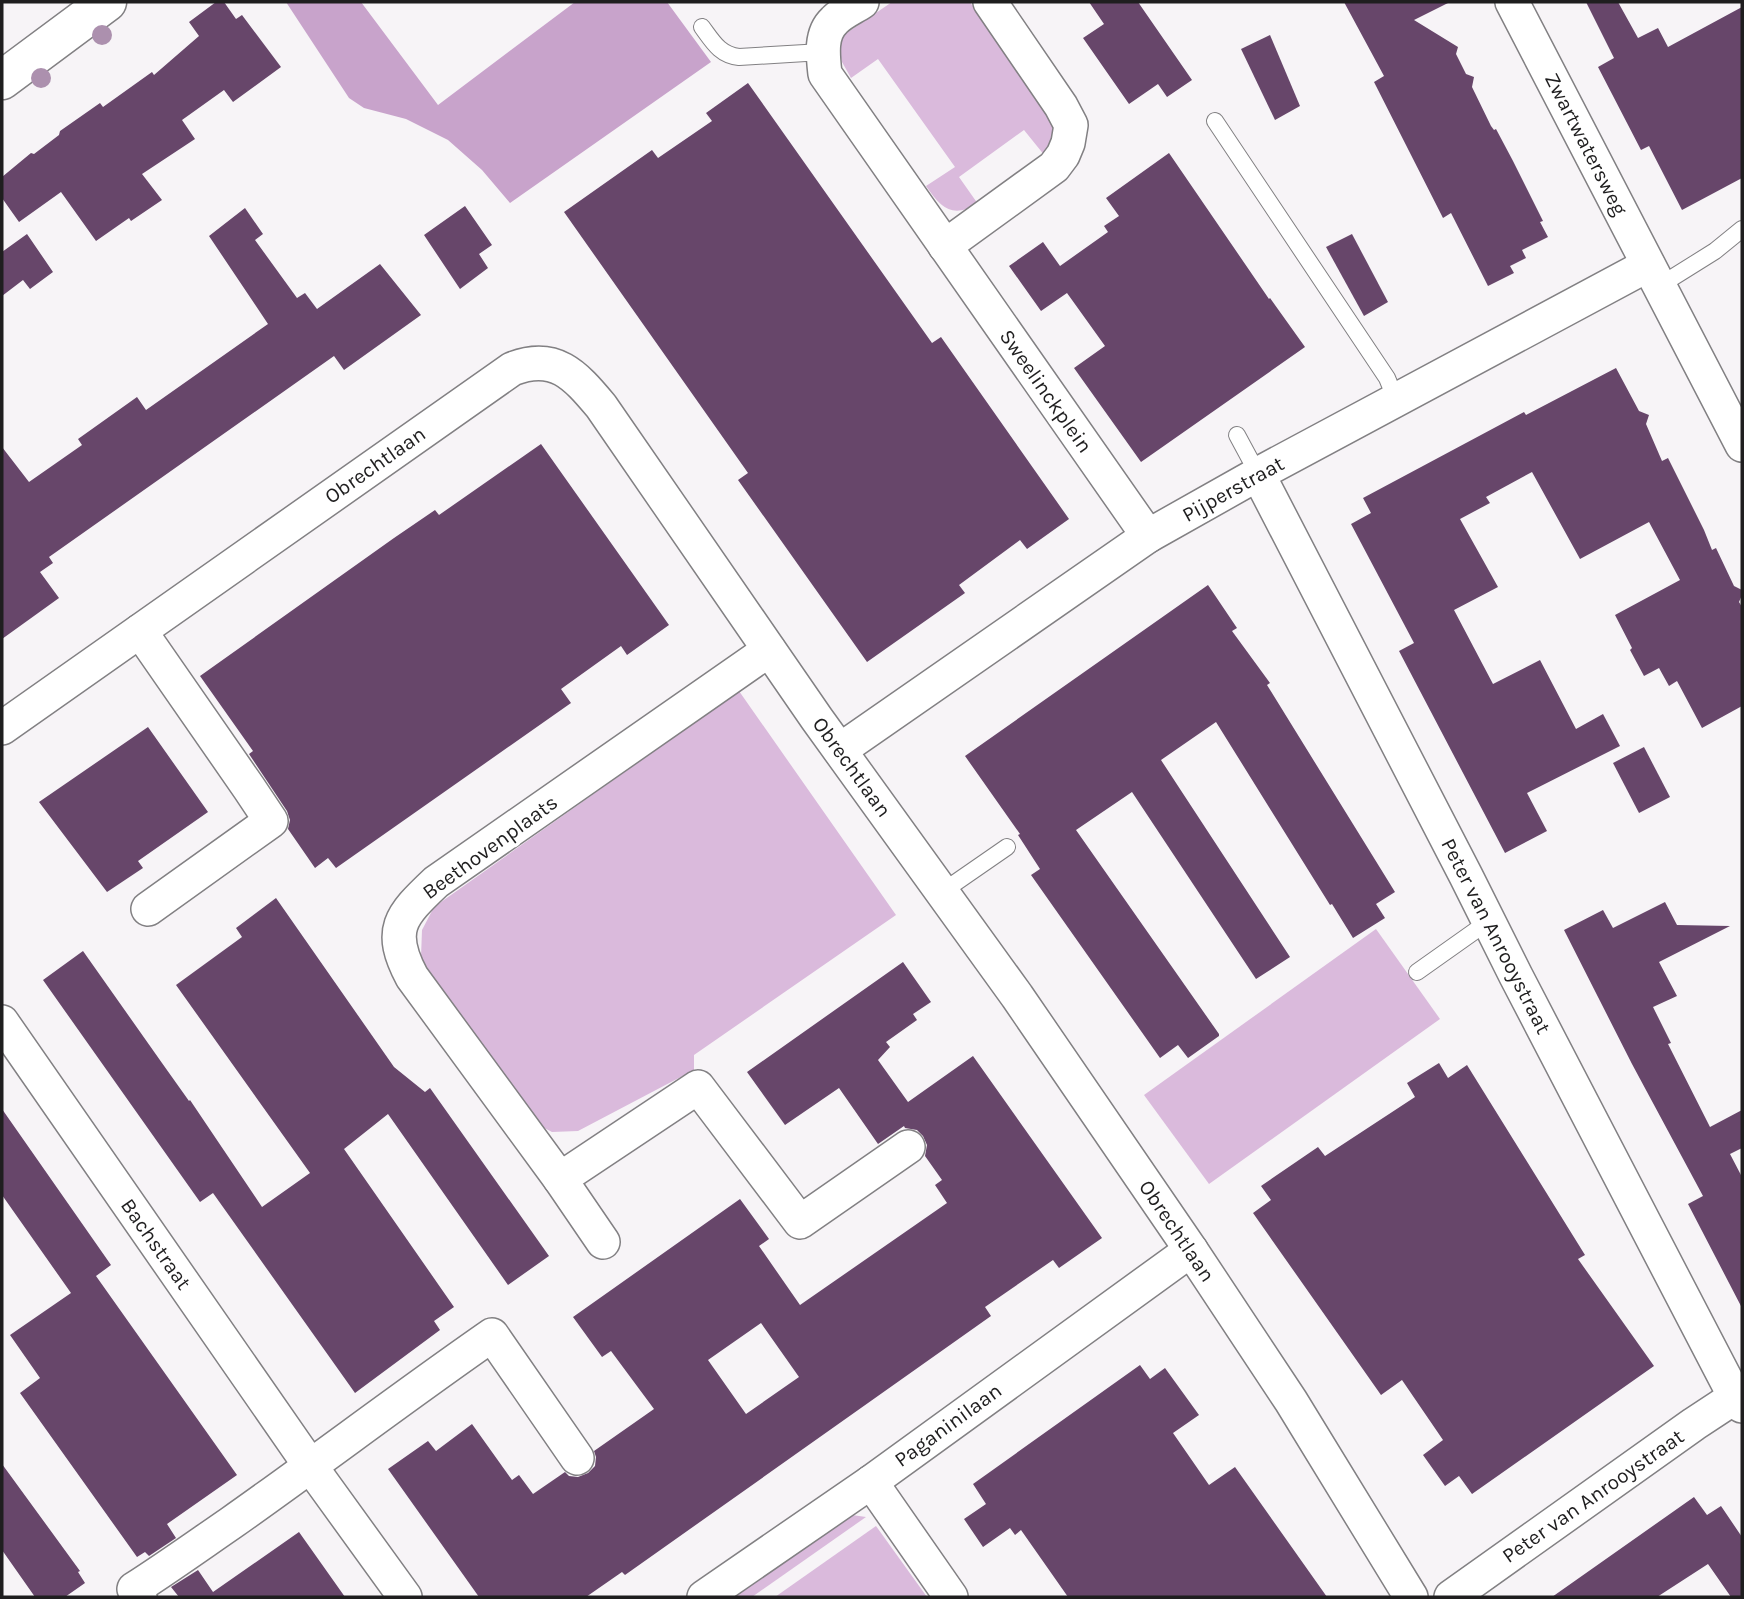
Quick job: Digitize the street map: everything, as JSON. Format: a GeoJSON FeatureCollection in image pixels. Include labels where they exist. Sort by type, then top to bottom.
{"type":"FeatureCollection","features":[{"type":"Feature","properties":{"kind":"street"},"geometry":{"type":"LineString","coordinates":[[2,80],[107,2]]}},
{"type":"Feature","properties":{"kind":"street"},"geometry":{"type":"LineString","coordinates":[[822,52],[826,33],[833,21],[862,2]]}},
{"type":"Feature","properties":{"kind":"street"},"geometry":{"type":"LineString","coordinates":[[945,246],[1054,167],[1068,143],[1071,125],[1061,106],[990,2]]}},
{"type":"Feature","properties":{"kind":"street","name":"Zwartwatersweg"},"geometry":{"type":"LineString","coordinates":[[1512,2],[1742,445]]}},
{"type":"Feature","properties":{"kind":"street","name":"Sweelinckplein"},"geometry":{"type":"LineString","coordinates":[[822,52],[825,74],[1148,536]]}},
{"type":"Feature","properties":{"kind":"street","name":"Pijperstraat"},"geometry":{"type":"LineString","coordinates":[[840,750],[1148,536],[1396,400],[1654,276]]}},
{"type":"Feature","properties":{"kind":"street","name":"Obrechtlaan"},"geometry":{"type":"LineString","coordinates":[[2,728],[512,369],[531,363],[554,364],[576,377],[601,406],[769,650],[1017,996],[1191,1250],[1291,1401],[1411,1597]]}},
{"type":"Feature","properties":{"kind":"street","name":"Peter van Anrooystraat"},"geometry":{"type":"LineString","coordinates":[[1258,474],[1516,976],[1739,1401],[1694,1424],[1451,1597]]}},
{"type":"Feature","properties":{"kind":"street"},"geometry":{"type":"LineString","coordinates":[[140,631],[271,821],[148,909]]}},
{"type":"Feature","properties":{"kind":"street","name":"Beethovenplaats"},"geometry":{"type":"LineString","coordinates":[[603,1242],[412,977],[404,961],[398,936],[403,919],[417,900],[436,882],[769,650]]}},
{"type":"Feature","properties":{"kind":"street","name":"Bachstraat"},"geometry":{"type":"LineString","coordinates":[[2,1022],[311,1467],[405,1597]]}},
{"type":"Feature","properties":{"kind":"street"},"geometry":{"type":"LineString","coordinates":[[560,1179],[698,1087],[800,1222],[908,1147]]}},
{"type":"Feature","properties":{"kind":"street","name":"Paganinilaan"},"geometry":{"type":"LineString","coordinates":[[704,1597],[871,1482],[1191,1250]]}},
{"type":"Feature","properties":{"kind":"street"},"geometry":{"type":"LineString","coordinates":[[140,1597],[134,1589],[311,1467],[492,1335],[577,1458]]}},
{"type":"Feature","properties":{"kind":"street"},"geometry":{"type":"LineString","coordinates":[[871,1482],[951,1597]]}},
{"type":"Feature","properties":{"kind":"lane"},"geometry":{"type":"LineString","coordinates":[[702,27],[715,44],[729,55],[739,57],[822,52]]}},
{"type":"Feature","properties":{"kind":"lane"},"geometry":{"type":"LineString","coordinates":[[1215,121],[1387,377],[1396,400]]}},
{"type":"Feature","properties":{"kind":"lane"},"geometry":{"type":"LineString","coordinates":[[1654,276],[1714,251],[1742,229]]}},
{"type":"Feature","properties":{"kind":"lane"},"geometry":{"type":"LineString","coordinates":[[1237,435],[1258,474]]}},
{"type":"Feature","properties":{"kind":"lane"},"geometry":{"type":"LineString","coordinates":[[942,892],[1006,847]]}},
{"type":"Feature","properties":{"kind":"lane"},"geometry":{"type":"LineString","coordinates":[[1417,972],[1489,921]]}},
{"type":"Feature","properties":{"kind":"shaded area"},"geometry":{"type":"Polygon","coordinates":[[[286,2],[361,2],[438,105],[575,2],[667,2],[711,62],[510,203],[482,170],[448,140],[406,119],[364,108],[349,98],[286,2]]]}},
{"type":"Feature","properties":{"kind":"shaded area"},"geometry":{"type":"Polygon","coordinates":[[[892,2],[970,2],[1059,134],[1045,156],[1024,130],[959,177],[978,204],[969,208],[954,211],[948,209],[926,186],[955,167],[878,59],[851,78],[842,62],[840,43],[845,34],[892,2]]]}},
{"type":"Feature","properties":{"kind":"shaded area"},"geometry":{"type":"Polygon","coordinates":[[[739,691],[896,915],[694,1055],[694,1070],[578,1131],[552,1132],[535,1123],[433,980],[421,957],[422,930],[434,907],[739,691]]]}},
{"type":"Feature","properties":{"kind":"shaded area"},"geometry":{"type":"Polygon","coordinates":[[[1376,929],[1440,1019],[1209,1184],[1144,1095],[1376,929]]]}},
{"type":"Feature","properties":{"kind":"shaded area"},"geometry":{"type":"Polygon","coordinates":[[[852,1515],[866,1517],[752,1597],[733,1597],[841,1521],[852,1515]]]}},
{"type":"Feature","properties":{"kind":"shaded area"},"geometry":{"type":"Polygon","coordinates":[[[876,1526],[927,1597],[775,1597],[876,1526]]]}},
{"type":"Feature","properties":{"kind":"building"},"geometry":{"type":"Polygon","coordinates":[[[216,2],[224,2],[236,19],[242,15],[281,67],[233,102],[224,90],[182,120],[195,139],[142,174],[162,200],[131,221],[129,218],[96,241],[61,192],[19,222],[2,198],[2,177],[100,103],[103,107],[152,72],[154,75],[199,36],[189,22],[216,2]]]}},
{"type":"Feature","properties":{"kind":"building"},"geometry":{"type":"Polygon","coordinates":[[[1089,2],[1138,2],[1192,80],[1167,97],[1158,84],[1129,104],[1083,38],[1104,24],[1089,2]]]}},
{"type":"Feature","properties":{"kind":"building"},"geometry":{"type":"Polygon","coordinates":[[[1344,2],[1450,2],[1414,20],[1458,47],[1456,54],[1466,74],[1474,77],[1472,87],[1491,126],[1496,129],[1513,161],[1543,221],[1540,222],[1548,237],[1522,250],[1526,258],[1510,266],[1514,273],[1488,286],[1451,213],[1443,218],[1374,82],[1384,76],[1344,2]]]}},
{"type":"Feature","properties":{"kind":"building"},"geometry":{"type":"Polygon","coordinates":[[[1586,2],[1618,2],[1638,38],[1658,28],[1668,47],[1742,7],[1742,178],[1682,210],[1649,146],[1641,150],[1598,67],[1614,58],[1586,2]]]}},
{"type":"Feature","properties":{"kind":"building"},"geometry":{"type":"Polygon","coordinates":[[[1270,35],[1300,106],[1275,120],[1241,49],[1270,35]]]}},
{"type":"Feature","properties":{"kind":"building"},"geometry":{"type":"Polygon","coordinates":[[[748,83],[932,343],[941,337],[1069,519],[1027,549],[1020,540],[959,585],[965,593],[867,662],[738,480],[748,473],[564,212],[652,150],[658,158],[712,121],[706,113],[748,83]]]}},
{"type":"Feature","properties":{"kind":"building"},"geometry":{"type":"Polygon","coordinates":[[[1169,153],[1305,347],[1141,462],[1074,368],[1105,346],[1067,293],[1041,311],[1009,266],[1043,242],[1060,266],[1108,232],[1104,226],[1119,216],[1106,198],[1169,153]]]}},
{"type":"Feature","properties":{"kind":"building"},"geometry":{"type":"Polygon","coordinates":[[[465,206],[492,245],[479,254],[488,268],[460,289],[424,235],[465,206]]]}},
{"type":"Feature","properties":{"kind":"building"},"geometry":{"type":"Polygon","coordinates":[[[245,208],[263,234],[255,240],[297,298],[305,293],[317,309],[380,264],[421,315],[344,370],[334,356],[49,557],[53,563],[40,572],[59,598],[2,639],[2,447],[29,482],[82,445],[78,439],[137,397],[146,410],[268,324],[209,236],[245,208]]]}},
{"type":"Feature","properties":{"kind":"building"},"geometry":{"type":"Polygon","coordinates":[[[27,234],[53,272],[30,289],[23,280],[2,296],[2,252],[27,234]]]}},
{"type":"Feature","properties":{"kind":"building"},"geometry":{"type":"Polygon","coordinates":[[[1352,234],[1388,302],[1364,316],[1326,247],[1352,234]]]}},
{"type":"Feature","properties":{"kind":"building"},"geometry":{"type":"Polygon","coordinates":[[[1616,368],[1639,411],[1649,415],[1646,424],[1662,461],[1668,458],[1712,550],[1716,548],[1734,586],[1742,590],[1739,602],[1742,607],[1742,706],[1702,728],[1677,681],[1669,686],[1659,668],[1644,676],[1630,650],[1632,648],[1615,615],[1680,580],[1649,522],[1580,559],[1532,472],[1486,497],[1490,503],[1460,519],[1498,587],[1454,610],[1493,684],[1540,660],[1576,729],[1603,714],[1620,746],[1527,793],[1547,831],[1505,853],[1399,651],[1414,643],[1351,524],[1371,513],[1363,498],[1524,412],[1526,415],[1616,368]]]}},
{"type":"Feature","properties":{"kind":"building"},"geometry":{"type":"Polygon","coordinates":[[[541,444],[669,625],[627,655],[621,646],[561,689],[571,703],[336,868],[328,858],[315,868],[288,829],[290,820],[287,811],[249,754],[253,751],[200,676],[435,510],[439,515],[541,444]]]}},
{"type":"Feature","properties":{"kind":"building"},"geometry":{"type":"Polygon","coordinates":[[[1208,585],[1237,628],[1232,631],[1270,683],[1267,685],[1395,892],[1376,904],[1385,918],[1353,938],[1216,722],[1161,760],[1290,957],[1256,979],[1132,792],[1076,830],[1219,1034],[1188,1058],[1178,1045],[1160,1058],[1031,875],[1040,869],[1018,835],[1020,834],[965,756],[1208,585]]]}},
{"type":"Feature","properties":{"kind":"building"},"geometry":{"type":"Polygon","coordinates":[[[148,727],[208,812],[138,861],[143,868],[107,892],[39,802],[148,727]]]}},
{"type":"Feature","properties":{"kind":"building"},"geometry":{"type":"Polygon","coordinates":[[[1644,747],[1670,797],[1639,813],[1613,763],[1644,747]]]}},
{"type":"Feature","properties":{"kind":"building"},"geometry":{"type":"Polygon","coordinates":[[[276,898],[394,1067],[425,1092],[430,1088],[549,1256],[508,1285],[388,1114],[344,1149],[454,1307],[434,1321],[440,1330],[355,1393],[213,1193],[200,1202],[43,980],[83,951],[190,1100],[262,1207],[310,1173],[176,985],[242,937],[236,928],[276,898]]]}},
{"type":"Feature","properties":{"kind":"building"},"geometry":{"type":"Polygon","coordinates":[[[1665,902],[1677,925],[1730,926],[1659,962],[1677,996],[1653,1007],[1671,1043],[1668,1044],[1710,1127],[1742,1110],[1742,1148],[1730,1154],[1742,1177],[1742,1308],[1688,1204],[1703,1196],[1564,930],[1603,910],[1613,928],[1665,902]]]}},
{"type":"Feature","properties":{"kind":"building"},"geometry":{"type":"Polygon","coordinates":[[[903,962],[931,1002],[913,1014],[917,1020],[886,1042],[890,1047],[878,1060],[908,1102],[973,1056],[1102,1238],[1059,1268],[1053,1260],[985,1307],[991,1316],[625,1575],[622,1572],[586,1597],[479,1597],[388,1469],[428,1441],[436,1451],[472,1424],[512,1480],[519,1475],[533,1494],[565,1472],[569,1476],[578,1477],[588,1473],[595,1466],[594,1451],[654,1409],[611,1351],[602,1357],[573,1317],[740,1199],[769,1239],[759,1246],[800,1305],[947,1203],[935,1185],[942,1180],[925,1156],[927,1145],[917,1130],[904,1126],[878,1144],[839,1088],[785,1125],[747,1072],[903,962]],[[761,1323],[708,1360],[746,1414],[799,1377],[761,1323]]]}},
{"type":"Feature","properties":{"kind":"building"},"geometry":{"type":"Polygon","coordinates":[[[1439,1063],[1448,1078],[1467,1065],[1585,1255],[1578,1259],[1654,1366],[1472,1494],[1459,1476],[1445,1486],[1423,1455],[1443,1440],[1402,1380],[1381,1395],[1253,1213],[1271,1200],[1261,1186],[1318,1147],[1325,1156],[1415,1097],[1407,1083],[1439,1063]]]}},
{"type":"Feature","properties":{"kind":"building"},"geometry":{"type":"Polygon","coordinates":[[[2,1109],[111,1265],[96,1276],[237,1475],[167,1524],[176,1538],[149,1556],[145,1552],[137,1557],[20,1393],[40,1378],[10,1335],[71,1293],[2,1195],[2,1109]]]}},
{"type":"Feature","properties":{"kind":"building"},"geometry":{"type":"Polygon","coordinates":[[[1140,1365],[1150,1379],[1165,1368],[1199,1415],[1173,1433],[1209,1485],[1235,1467],[1327,1597],[1068,1597],[1021,1530],[1015,1535],[1010,1528],[983,1547],[964,1519],[986,1504],[973,1484],[1140,1365]]]}},
{"type":"Feature","properties":{"kind":"building"},"geometry":{"type":"Polygon","coordinates":[[[2,1464],[80,1571],[78,1572],[85,1583],[65,1597],[35,1597],[2,1550],[2,1464]]]}},
{"type":"Feature","properties":{"kind":"building"},"geometry":{"type":"Polygon","coordinates":[[[1694,1497],[1707,1515],[1721,1506],[1742,1537],[1742,1597],[1731,1597],[1708,1564],[1657,1597],[1552,1597],[1694,1497]]]}},
{"type":"Feature","properties":{"kind":"building"},"geometry":{"type":"Polygon","coordinates":[[[299,1532],[345,1597],[179,1597],[171,1587],[198,1570],[213,1592],[299,1532]]]}}]}
